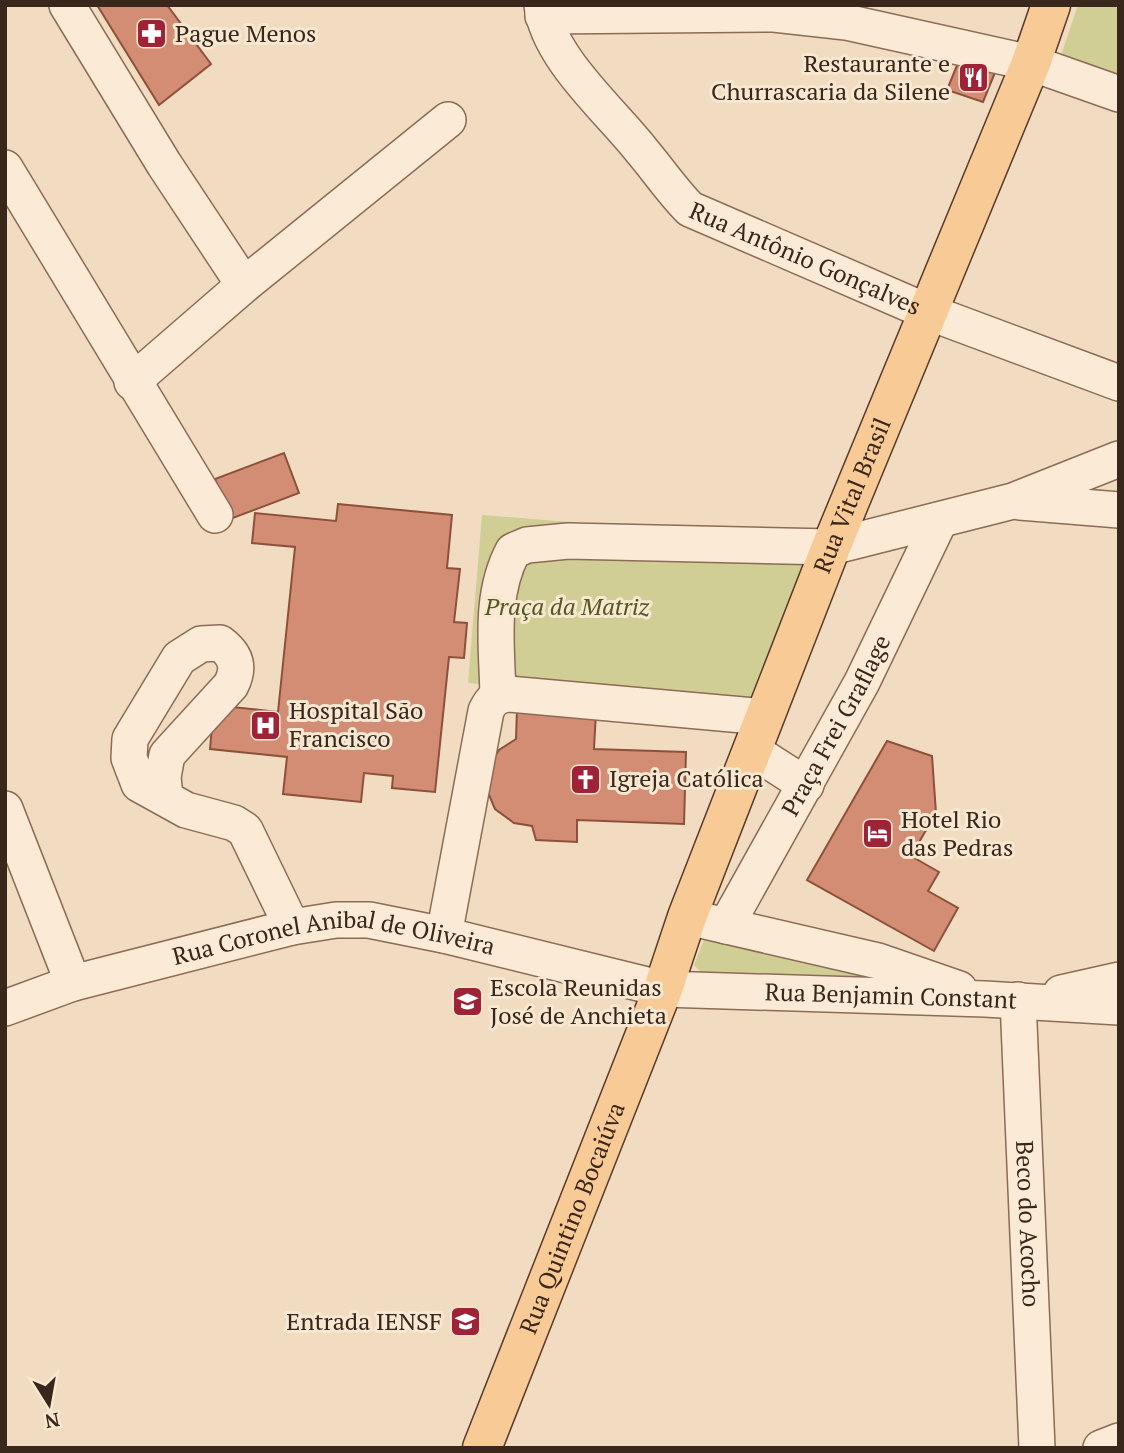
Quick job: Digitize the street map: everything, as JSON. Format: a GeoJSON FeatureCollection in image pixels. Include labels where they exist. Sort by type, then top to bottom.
{"type":"FeatureCollection","features":[{"type":"Feature","properties":{"kind":"main road","name":"Rua Vital Brasil"},"geometry":{"type":"LineString","coordinates":[[663,989],[687,917],[831,547],[1031,63],[1051,5]]}},
{"type":"Feature","properties":{"kind":"main road","name":"Rua Quintino Bocaiúva"},"geometry":{"type":"LineString","coordinates":[[482,1448],[663,989]]}},
{"type":"Feature","properties":{"kind":"street"},"geometry":{"type":"LineString","coordinates":[[67,5],[164,163],[244,285]]}},
{"type":"Feature","properties":{"kind":"street"},"geometry":{"type":"LineString","coordinates":[[543,11],[774,14],[846,23],[1031,63],[1119,94]]}},
{"type":"Feature","properties":{"kind":"street","name":"Rua Antônio Gonçalves"},"geometry":{"type":"LineString","coordinates":[[543,11],[561,55],[644,153],[666,185],[690,209],[928,312],[1119,383]]}},
{"type":"Feature","properties":{"kind":"street"},"geometry":{"type":"LineString","coordinates":[[132,382],[244,285],[448,120]]}},
{"type":"Feature","properties":{"kind":"street"},"geometry":{"type":"LineString","coordinates":[[5,169],[215,515]]}},
{"type":"Feature","properties":{"kind":"street"},"geometry":{"type":"LineString","coordinates":[[498,696],[496,608],[499,582],[513,551],[527,545],[568,541],[831,547],[939,522],[1013,501],[1119,460]]}},
{"type":"Feature","properties":{"kind":"street"},"geometry":{"type":"LineString","coordinates":[[1013,501],[1119,510]]}},
{"type":"Feature","properties":{"kind":"street","name":"Praça Frei Graflage"},"geometry":{"type":"LineString","coordinates":[[726,926],[862,682],[939,522]]}},
{"type":"Feature","properties":{"kind":"street"},"geometry":{"type":"LineString","coordinates":[[444,934],[486,711],[490,702],[498,696],[508,694],[759,734],[806,785]]}},
{"type":"Feature","properties":{"kind":"street"},"geometry":{"type":"LineString","coordinates":[[166,797],[186,810],[234,823],[245,830],[292,927]]}},
{"type":"Feature","properties":{"kind":"street"},"geometry":{"type":"LineString","coordinates":[[5,809],[73,983]]}},
{"type":"Feature","properties":{"kind":"street"},"geometry":{"type":"LineString","coordinates":[[687,917],[878,961],[1016,1000],[1119,980]]}},
{"type":"Feature","properties":{"kind":"street","name":"Rua Coronel Anibal de Oliveira"},"geometry":{"type":"LineString","coordinates":[[5,1007],[73,983],[292,927],[336,920],[369,920],[444,934],[663,989]]}},
{"type":"Feature","properties":{"kind":"street","name":"Rua Benjamin Constant"},"geometry":{"type":"LineString","coordinates":[[663,989],[1016,1000],[1119,1007]]}},
{"type":"Feature","properties":{"kind":"street","name":"Beco do Acocho"},"geometry":{"type":"LineString","coordinates":[[1016,1000],[1037,1448]]}},
{"type":"Feature","properties":{"kind":"street"},"geometry":{"type":"LineString","coordinates":[[1101,1448],[1119,1441]]}},
{"type":"Feature","properties":{"kind":"green space"},"geometry":{"type":"Polygon","coordinates":[[[1078,5],[1119,5],[1119,84],[1058,64],[1078,5]]]}},
{"type":"Feature","properties":{"kind":"green space","name":"Praça da Matriz"},"geometry":{"type":"Polygon","coordinates":[[[482,515],[815,542],[753,706],[468,683],[482,515]]]}},
{"type":"Feature","properties":{"kind":"green space"},"geometry":{"type":"Polygon","coordinates":[[[705,937],[926,982],[703,974],[694,965],[705,937]]]}},
{"type":"Feature","properties":{"kind":"building","name":"Pague Menos"},"geometry":{"type":"Polygon","coordinates":[[[97,5],[167,5],[211,64],[159,105],[97,5]]]}},
{"type":"Feature","properties":{"kind":"building","name":"Restaurante e Churrascaria da Silene"},"geometry":{"type":"Polygon","coordinates":[[[962,53],[998,65],[983,102],[947,90],[962,53]]]}},
{"type":"Feature","properties":{"kind":"building"},"geometry":{"type":"Polygon","coordinates":[[[284,453],[299,493],[230,519],[215,479],[284,453]]]}},
{"type":"Feature","properties":{"kind":"building"},"geometry":{"type":"Polygon","coordinates":[[[338,504],[452,515],[447,568],[460,569],[454,622],[467,623],[464,658],[449,657],[435,792],[392,788],[393,776],[364,773],[361,802],[283,794],[287,757],[210,749],[214,705],[278,712],[295,547],[252,543],[255,513],[336,521],[338,504]]]}},
{"type":"Feature","properties":{"kind":"building","name":"Igreja Católica"},"geometry":{"type":"Polygon","coordinates":[[[517,709],[596,712],[594,749],[686,752],[684,824],[577,820],[577,842],[536,840],[532,826],[514,823],[495,809],[487,790],[487,769],[499,750],[516,739],[517,709]]]}},
{"type":"Feature","properties":{"kind":"building","name":"Hotel Rio das Pedras"},"geometry":{"type":"Polygon","coordinates":[[[887,741],[932,756],[936,813],[911,856],[939,872],[928,891],[958,908],[934,951],[807,880],[887,741]]]}},
{"type":"Feature","properties":{"kind":"place","name":"Pague Menos"},"geometry":{"type":"Point","coordinates":[152,34]}},
{"type":"Feature","properties":{"kind":"place","name":"Restaurante e Churrascaria da Silene"},"geometry":{"type":"Point","coordinates":[973,78]}},
{"type":"Feature","properties":{"kind":"place","name":"Hospital São Francisco"},"geometry":{"type":"Point","coordinates":[266,725]}},
{"type":"Feature","properties":{"kind":"place","name":"Igreja Católica"},"geometry":{"type":"Point","coordinates":[586,779]}},
{"type":"Feature","properties":{"kind":"place","name":"Hotel Rio das Pedras"},"geometry":{"type":"Point","coordinates":[878,834]}},
{"type":"Feature","properties":{"kind":"place","name":"Escola Reunidas José de Anchieta"},"geometry":{"type":"Point","coordinates":[467,1002]}},
{"type":"Feature","properties":{"kind":"place","name":"Entrada IENSF"},"geometry":{"type":"Point","coordinates":[465,1322]}}]}
